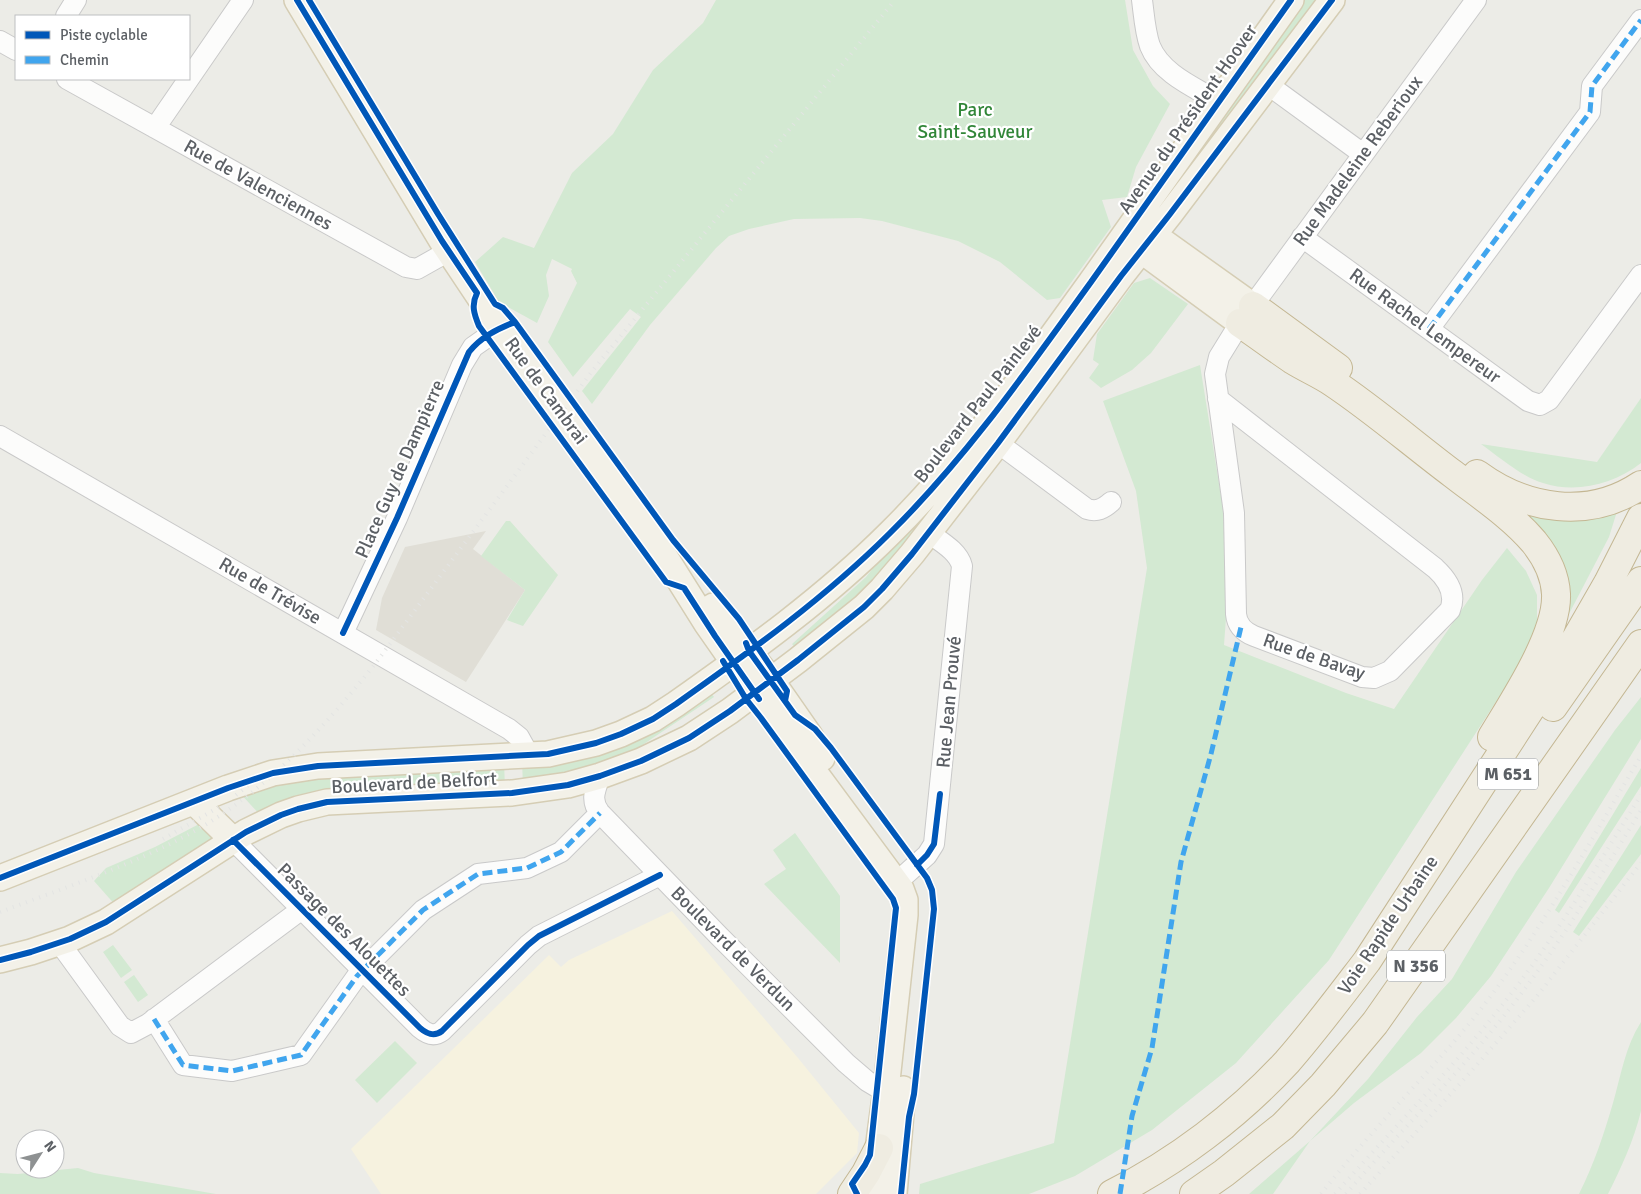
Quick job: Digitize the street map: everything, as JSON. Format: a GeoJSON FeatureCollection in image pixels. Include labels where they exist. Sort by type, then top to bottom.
{"type":"FeatureCollection","features":[{"type":"Feature","properties":{"kind":"highway"},"geometry":{"type":"LineString","coordinates":[[1247,314],[1347,375],[1441,447],[1496,487],[1512,495],[1545,506],[1568,508],[1598,504],[1630,492],[1641,485]]}},
{"type":"Feature","properties":{"kind":"highway"},"geometry":{"type":"LineString","coordinates":[[1247,314],[1294,360],[1333,383],[1504,514],[1540,550],[1547,562],[1555,584],[1556,603],[1548,636],[1509,709],[1410,868],[1367,961]]}},
{"type":"Feature","properties":{"kind":"highway","name":"Voie Rapide Urbaine"},"geometry":{"type":"LineString","coordinates":[[1112,1194],[1153,1171],[1211,1130],[1270,1079],[1302,1044],[1367,961],[1572,645],[1605,590],[1641,518]]}},
{"type":"Feature","properties":{"kind":"highway","name":"M 651"},"geometry":{"type":"LineString","coordinates":[[1367,961],[1424,894],[1641,581]]}},
{"type":"Feature","properties":{"kind":"highway","name":"N 356"},"geometry":{"type":"LineString","coordinates":[[1194,1194],[1224,1173],[1283,1126],[1323,1085],[1375,1023],[1641,644]]}},
{"type":"Feature","properties":{"kind":"highway"},"geometry":{"type":"LineString","coordinates":[[852,1194],[879,1148]]}},
{"type":"Feature","properties":{"kind":"main road","name":"Rue de Cambrai"},"geometry":{"type":"LineString","coordinates":[[297,0],[449,251],[500,328],[660,549],[707,624],[752,672]]}},
{"type":"Feature","properties":{"kind":"main road","name":"Avenue du Président Hoover"},"geometry":{"type":"LineString","coordinates":[[1133,237],[1219,102],[1291,0]]}},
{"type":"Feature","properties":{"kind":"main road","name":"Avenue du Président Hoover"},"geometry":{"type":"LineString","coordinates":[[1133,237],[1267,84],[1332,0]]}},
{"type":"Feature","properties":{"kind":"main road","name":"Avenue du Président Hoover"},"geometry":{"type":"LineString","coordinates":[[1133,237],[1247,314]]}},
{"type":"Feature","properties":{"kind":"main road","name":"Boulevard Paul Painlevé"},"geometry":{"type":"LineString","coordinates":[[752,672],[789,621],[840,581],[907,516],[1076,319],[1121,276],[1133,237]]}},
{"type":"Feature","properties":{"kind":"main road","name":"Boulevard Paul Painlevé"},"geometry":{"type":"LineString","coordinates":[[752,672],[833,633],[864,607],[895,575],[998,443],[1076,319],[1133,237]]}},
{"type":"Feature","properties":{"kind":"main road"},"geometry":{"type":"LineString","coordinates":[[752,672],[825,610],[870,564],[907,516]]}},
{"type":"Feature","properties":{"kind":"main road"},"geometry":{"type":"LineString","coordinates":[[752,672],[810,736],[824,762],[906,874],[917,892],[919,904],[907,1023],[894,1194]]}},
{"type":"Feature","properties":{"kind":"main road"},"geometry":{"type":"LineString","coordinates":[[752,672],[896,883],[904,900],[905,915],[879,1148],[872,1194]]}},
{"type":"Feature","properties":{"kind":"main road","name":"Boulevard de Belfort"},"geometry":{"type":"LineString","coordinates":[[0,878],[251,780],[287,770],[318,766],[530,756],[567,751],[596,744],[636,727],[676,704],[752,672]]}},
{"type":"Feature","properties":{"kind":"main road","name":"Boulevard de Belfort"},"geometry":{"type":"LineString","coordinates":[[0,960],[92,930],[120,915],[260,824],[298,809],[327,802],[512,793],[568,785],[607,774],[687,724],[733,690],[752,672]]}},
{"type":"Feature","properties":{"kind":"main road","name":"Passage des Alouettes"},"geometry":{"type":"LineString","coordinates":[[194,802],[233,840]]}},
{"type":"Feature","properties":{"kind":"street"},"geometry":{"type":"LineString","coordinates":[[67,15],[76,0]]}},
{"type":"Feature","properties":{"kind":"street"},"geometry":{"type":"LineString","coordinates":[[190,78],[243,0]]}},
{"type":"Feature","properties":{"kind":"street"},"geometry":{"type":"LineString","coordinates":[[1142,0],[1150,45],[1154,56],[1172,73],[1219,102]]}},
{"type":"Feature","properties":{"kind":"street","name":"Rue Madeleine Reberioux"},"geometry":{"type":"LineString","coordinates":[[1247,314],[1302,236],[1476,0]]}},
{"type":"Feature","properties":{"kind":"street"},"geometry":{"type":"LineString","coordinates":[[1429,328],[1590,112],[1592,86],[1641,20]]}},
{"type":"Feature","properties":{"kind":"street"},"geometry":{"type":"LineString","coordinates":[[0,41],[15,49]]}},
{"type":"Feature","properties":{"kind":"street","name":"Rue de Valenciennes"},"geometry":{"type":"LineString","coordinates":[[69,80],[406,267],[417,269],[449,251]]}},
{"type":"Feature","properties":{"kind":"street"},"geometry":{"type":"LineString","coordinates":[[156,128],[189,80]]}},
{"type":"Feature","properties":{"kind":"street"},"geometry":{"type":"LineString","coordinates":[[1267,84],[1363,154]]}},
{"type":"Feature","properties":{"kind":"street","name":"Rue Rachel Lempereur"},"geometry":{"type":"LineString","coordinates":[[1302,236],[1528,401],[1540,405],[1550,400],[1641,275]]}},
{"type":"Feature","properties":{"kind":"street","name":"Rue de Bavay"},"geometry":{"type":"LineString","coordinates":[[1218,399],[1427,562],[1442,574],[1448,582],[1453,597],[1450,610],[1390,671],[1374,678],[1362,677],[1254,636],[1245,631],[1238,623],[1236,614],[1234,513],[1218,399],[1215,374],[1218,357],[1247,314]]}},
{"type":"Feature","properties":{"kind":"street","name":"Place Guy de Dampierre"},"geometry":{"type":"LineString","coordinates":[[342,633],[397,518],[462,365],[473,347],[500,328]]}},
{"type":"Feature","properties":{"kind":"street","name":"Rue de Trévise"},"geometry":{"type":"LineString","coordinates":[[0,436],[509,728],[519,737],[530,756]]}},
{"type":"Feature","properties":{"kind":"street"},"geometry":{"type":"LineString","coordinates":[[998,443],[1087,509],[1100,510],[1111,502]]}},
{"type":"Feature","properties":{"kind":"street","name":"Rue Jean Prouvé"},"geometry":{"type":"LineString","coordinates":[[906,874],[928,855],[934,844],[962,566],[954,552],[929,533]]}},
{"type":"Feature","properties":{"kind":"street"},"geometry":{"type":"LineString","coordinates":[[154,1019],[183,1065],[232,1071],[301,1055],[362,970],[423,910],[478,874],[527,868],[561,852],[600,813],[594,799],[607,774]]}},
{"type":"Feature","properties":{"kind":"street","name":"Boulevard de Verdun"},"geometry":{"type":"LineString","coordinates":[[600,813],[846,1063],[877,1087]]}},
{"type":"Feature","properties":{"kind":"street","name":"Passage des Alouettes"},"geometry":{"type":"LineString","coordinates":[[233,840],[423,1031],[430,1034],[436,1034],[444,1028],[538,936],[660,875]]}},
{"type":"Feature","properties":{"kind":"street"},"geometry":{"type":"LineString","coordinates":[[59,942],[123,1029],[131,1033],[154,1019],[302,909]]}},
{"type":"Feature","properties":{"kind":"shaded area"},"geometry":{"type":"Polygon","coordinates":[[[486,531],[473,549],[525,590],[466,682],[376,630],[382,598],[405,547],[486,531]]]}},
{"type":"Feature","properties":{"kind":"shaded area"},"geometry":{"type":"Polygon","coordinates":[[[672,911],[798,1058],[859,1133],[857,1153],[816,1194],[381,1194],[351,1149],[549,955],[561,967],[569,960],[672,911]]]}},
{"type":"Feature","properties":{"kind":"green space","name":"Parc Saint-Sauveur"},"geometry":{"type":"Polygon","coordinates":[[[716,0],[1125,0],[1133,50],[1153,86],[1170,104],[1136,167],[1127,197],[1102,200],[1111,227],[1060,298],[1047,300],[1000,262],[958,241],[882,221],[860,218],[794,219],[749,229],[729,236],[716,248],[650,325],[592,404],[582,391],[641,317],[630,309],[573,377],[548,342],[577,283],[571,271],[572,269],[552,259],[546,275],[549,296],[537,323],[499,302],[475,262],[503,237],[534,248],[572,173],[613,134],[653,70],[703,23],[716,0]]]}},
{"type":"Feature","properties":{"kind":"green space"},"geometry":{"type":"Polygon","coordinates":[[[1297,0],[1322,0],[1172,196],[1164,191],[1297,0]]]}},
{"type":"Feature","properties":{"kind":"green space"},"geometry":{"type":"Polygon","coordinates":[[[1150,278],[1188,304],[1151,353],[1132,370],[1101,388],[1089,378],[1099,364],[1093,360],[1097,334],[1134,283],[1150,278]]]}},
{"type":"Feature","properties":{"kind":"green space"},"geometry":{"type":"Polygon","coordinates":[[[1077,313],[875,586],[798,651],[792,644],[866,577],[1077,313]]]}},
{"type":"Feature","properties":{"kind":"green space"},"geometry":{"type":"Polygon","coordinates":[[[1200,365],[1226,527],[1228,591],[1224,645],[1346,693],[1394,709],[1482,580],[1507,548],[1526,571],[1537,595],[1537,626],[1521,663],[1329,960],[1236,1063],[1152,1130],[1075,1176],[1029,1194],[919,1194],[920,1184],[1054,1143],[1147,568],[1136,491],[1103,401],[1200,365]]]}},
{"type":"Feature","properties":{"kind":"green space"},"geometry":{"type":"Polygon","coordinates":[[[1641,398],[1641,463],[1619,477],[1594,485],[1568,487],[1543,483],[1519,471],[1481,444],[1597,462],[1641,398]]]}},
{"type":"Feature","properties":{"kind":"green space"},"geometry":{"type":"Polygon","coordinates":[[[1506,499],[1619,505],[1609,537],[1558,635],[1562,615],[1506,499]]]}},
{"type":"Feature","properties":{"kind":"green space"},"geometry":{"type":"Polygon","coordinates":[[[506,521],[510,521],[558,575],[523,626],[507,620],[525,590],[481,556],[506,521]]]}},
{"type":"Feature","properties":{"kind":"green space"},"geometry":{"type":"Polygon","coordinates":[[[709,690],[714,697],[620,760],[523,787],[522,760],[709,690]]]}},
{"type":"Feature","properties":{"kind":"green space"},"geometry":{"type":"Polygon","coordinates":[[[1641,697],[1641,739],[1549,888],[1491,976],[1456,1018],[1421,1053],[1354,1103],[1310,1141],[1368,1079],[1417,1017],[1452,979],[1516,872],[1615,730],[1641,697]]]}},
{"type":"Feature","properties":{"kind":"green space"},"geometry":{"type":"Polygon","coordinates":[[[504,761],[505,788],[262,817],[238,791],[280,776],[504,761]]]}},
{"type":"Feature","properties":{"kind":"green space"},"geometry":{"type":"Polygon","coordinates":[[[1641,768],[1641,786],[1559,913],[1555,910],[1641,768]]]}},
{"type":"Feature","properties":{"kind":"green space"},"geometry":{"type":"Polygon","coordinates":[[[203,822],[219,839],[117,907],[94,881],[106,868],[155,847],[203,822]]]}},
{"type":"Feature","properties":{"kind":"green space"},"geometry":{"type":"Polygon","coordinates":[[[1641,825],[1641,854],[1579,936],[1573,932],[1641,825]]]}},
{"type":"Feature","properties":{"kind":"green space"},"geometry":{"type":"Polygon","coordinates":[[[795,833],[840,896],[840,963],[764,884],[786,869],[773,850],[795,833]]]}},
{"type":"Feature","properties":{"kind":"green space"},"geometry":{"type":"Polygon","coordinates":[[[113,945],[132,970],[121,978],[103,952],[113,945]]]}},
{"type":"Feature","properties":{"kind":"green space"},"geometry":{"type":"Polygon","coordinates":[[[134,975],[148,995],[138,1002],[124,982],[134,975]]]}},
{"type":"Feature","properties":{"kind":"green space"},"geometry":{"type":"Polygon","coordinates":[[[1641,1022],[1641,1111],[1631,1143],[1608,1194],[1579,1194],[1602,1138],[1627,1051],[1641,1022]]]}},
{"type":"Feature","properties":{"kind":"green space"},"geometry":{"type":"Polygon","coordinates":[[[395,1041],[417,1063],[377,1103],[355,1080],[395,1041]]]}},
{"type":"Feature","properties":{"kind":"green space"},"geometry":{"type":"Polygon","coordinates":[[[1310,1141],[1273,1194],[1249,1194],[1310,1141]]]}},
{"type":"Feature","properties":{"kind":"green space"},"geometry":{"type":"Polygon","coordinates":[[[78,1168],[94,1173],[216,1194],[0,1194],[0,1173],[15,1174],[15,1179],[65,1179],[65,1169],[78,1168]]]}},
{"type":"Feature","properties":{"kind":"railway"},"geometry":{"type":"LineString","coordinates":[[0,912],[131,862],[205,825],[230,809],[276,772],[318,731],[375,664],[593,370],[895,0]]}},
{"type":"Feature","properties":{"kind":"railway"},"geometry":{"type":"LineString","coordinates":[[1321,1194],[1359,1148],[1458,1037],[1500,984],[1563,888],[1641,756]]}},
{"type":"Feature","properties":{"kind":"railway"},"geometry":{"type":"LineString","coordinates":[[236,795],[265,772]]}},
{"type":"Feature","properties":{"kind":"railway"},"geometry":{"type":"LineString","coordinates":[[1335,1194],[1474,1040],[1517,986],[1566,916],[1641,795]]}},
{"type":"Feature","properties":{"kind":"railway"},"geometry":{"type":"LineString","coordinates":[[163,839],[219,807]]}},
{"type":"Feature","properties":{"kind":"railway"},"geometry":{"type":"LineString","coordinates":[[1346,1194],[1488,1036],[1525,988],[1577,913],[1641,810]]}},
{"type":"Feature","properties":{"kind":"railway"},"geometry":{"type":"LineString","coordinates":[[1360,1194],[1537,996],[1641,863]]}},
{"type":"Feature","properties":{"kind":"marked path"},"geometry":{"type":"LineString","coordinates":[[1429,329],[1590,112],[1592,86],[1641,20]]}},
{"type":"Feature","properties":{"kind":"marked path"},"geometry":{"type":"LineString","coordinates":[[1120,1194],[1132,1116],[1152,1048],[1181,862],[1211,754],[1241,627]]}},
{"type":"Feature","properties":{"kind":"marked path"},"geometry":{"type":"LineString","coordinates":[[154,1019],[183,1065],[232,1071],[301,1055],[357,976],[423,910],[478,874],[527,868],[561,852],[600,813]]}},
{"type":"Feature","properties":{"kind":"cycle path"},"geometry":{"type":"LineString","coordinates":[[297,0],[442,241],[477,293],[474,310],[479,326],[666,582],[684,588],[759,699]]}},
{"type":"Feature","properties":{"kind":"cycle path"},"geometry":{"type":"LineString","coordinates":[[309,0],[438,214],[495,304],[503,308],[515,322],[673,540],[739,619],[787,691],[785,701]]}},
{"type":"Feature","properties":{"kind":"cycle path"},"geometry":{"type":"LineString","coordinates":[[0,878],[228,788],[273,773],[318,766],[548,754],[596,743],[621,734],[653,719],[676,704],[760,644],[840,580],[890,533],[945,474],[996,412],[1044,347],[1291,0]]}},
{"type":"Feature","properties":{"kind":"cycle path"},"geometry":{"type":"LineString","coordinates":[[0,960],[70,939],[106,922],[246,832],[298,809],[327,802],[512,793],[568,785],[641,761],[689,738],[730,711],[864,607],[912,554],[1332,0]]}},
{"type":"Feature","properties":{"kind":"cycle path"},"geometry":{"type":"LineString","coordinates":[[343,633],[397,518],[469,352],[490,334],[515,322]]}},
{"type":"Feature","properties":{"kind":"cycle path"},"geometry":{"type":"LineString","coordinates":[[746,643],[749,651],[795,715],[815,729],[831,748],[927,878],[932,890],[934,909],[901,1194]]}},
{"type":"Feature","properties":{"kind":"cycle path"},"geometry":{"type":"LineString","coordinates":[[723,661],[746,699],[893,899],[896,908],[870,1155],[852,1184],[857,1194]]}},
{"type":"Feature","properties":{"kind":"cycle path"},"geometry":{"type":"LineString","coordinates":[[917,865],[934,844],[940,794]]}},
{"type":"Feature","properties":{"kind":"cycle path"},"geometry":{"type":"LineString","coordinates":[[233,840],[420,1028],[433,1034],[442,1031],[539,936],[660,875]]}}]}
